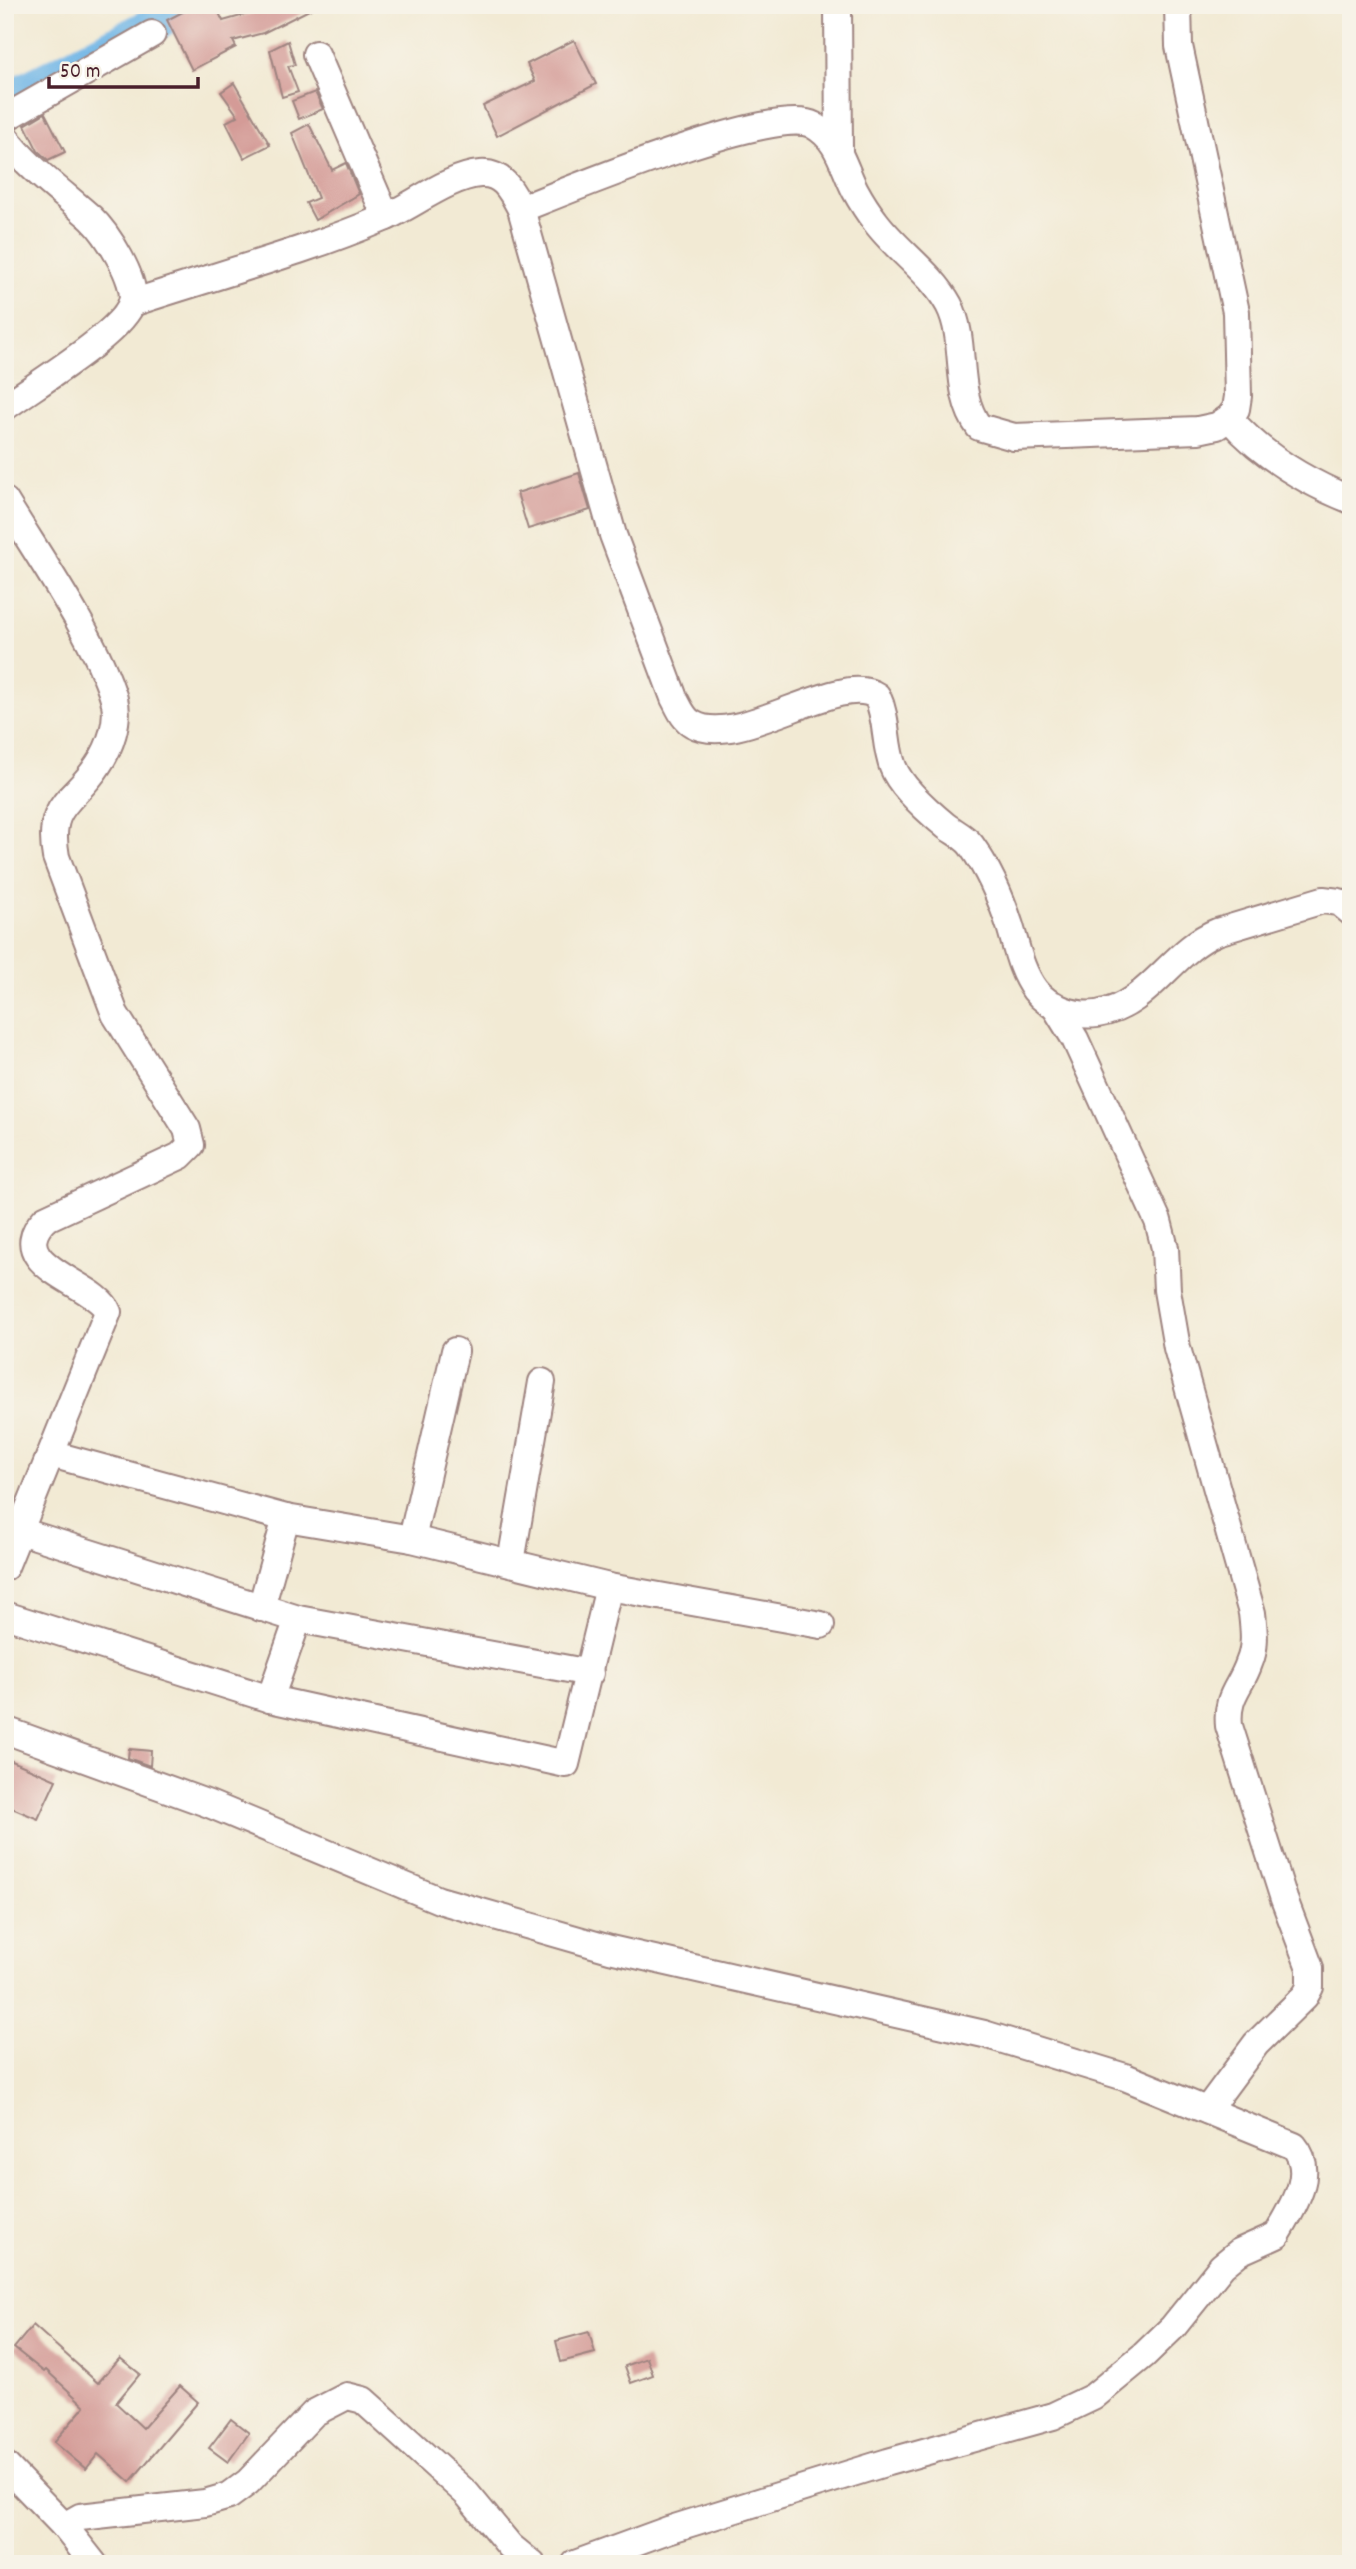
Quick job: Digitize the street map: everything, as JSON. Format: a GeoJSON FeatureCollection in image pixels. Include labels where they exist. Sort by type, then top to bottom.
{"type":"FeatureCollection","features":[{"type":"Feature","properties":{"kind":"street"},"geometry":{"type":"LineString","coordinates":[[838,5],[839,151],[855,190],[875,221],[894,245],[932,281],[950,306],[966,402],[979,427],[1014,437],[1198,430],[1217,426],[1236,409],[1236,312],[1178,46],[1178,5]]}},
{"type":"Feature","properties":{"kind":"street"},"geometry":{"type":"LineString","coordinates":[[5,118],[152,34]]}},
{"type":"Feature","properties":{"kind":"street"},"geometry":{"type":"LineString","coordinates":[[316,54],[386,217]]}},
{"type":"Feature","properties":{"kind":"street"},"geometry":{"type":"LineString","coordinates":[[520,209],[604,175],[757,126],[789,121],[812,124],[839,151]]}},
{"type":"Feature","properties":{"kind":"street"},"geometry":{"type":"LineString","coordinates":[[5,137],[16,152],[94,222],[132,284],[132,303]]}},
{"type":"Feature","properties":{"kind":"street"},"geometry":{"type":"LineString","coordinates":[[5,407],[110,330],[132,303],[274,259],[386,217],[447,185],[478,174],[492,175],[503,180],[520,209],[613,535],[656,653],[683,715],[693,724],[705,728],[735,726],[794,709],[833,693],[860,688],[877,695],[885,717],[894,769],[906,786],[969,843],[988,872],[1003,905],[1023,970],[1036,992],[1054,1006],[1073,1014],[1098,1014],[1121,1005],[1157,983],[1202,938],[1323,900],[1339,902],[1351,912]]}},
{"type":"Feature","properties":{"kind":"street"},"geometry":{"type":"LineString","coordinates":[[1229,418],[1248,440],[1285,468],[1351,500]]}},
{"type":"Feature","properties":{"kind":"street"},"geometry":{"type":"LineString","coordinates":[[5,501],[84,634],[115,700],[116,722],[98,766],[65,803],[56,818],[52,835],[56,857],[115,1014],[191,1138],[191,1145],[180,1156],[29,1229],[24,1241],[25,1252],[33,1263],[99,1302],[108,1312],[5,1567]]}},
{"type":"Feature","properties":{"kind":"street"},"geometry":{"type":"LineString","coordinates":[[1054,1006],[1075,1039],[1158,1221],[1165,1248],[1167,1290],[1177,1348],[1252,1613],[1255,1640],[1251,1661],[1231,1695],[1229,1726],[1284,1899],[1310,1968],[1310,1987],[1305,1996],[1256,2044],[1207,2110]]}},
{"type":"Feature","properties":{"kind":"street"},"geometry":{"type":"LineString","coordinates":[[412,1539],[455,1351]]}},
{"type":"Feature","properties":{"kind":"street"},"geometry":{"type":"LineString","coordinates":[[511,1562],[542,1382]]}},
{"type":"Feature","properties":{"kind":"street"},"geometry":{"type":"LineString","coordinates":[[51,1454],[286,1518],[412,1539],[610,1587],[821,1625]]}},
{"type":"Feature","properties":{"kind":"street"},"geometry":{"type":"LineString","coordinates":[[261,1608],[286,1518]]}},
{"type":"Feature","properties":{"kind":"street"},"geometry":{"type":"LineString","coordinates":[[20,1531],[298,1619],[590,1673]]}},
{"type":"Feature","properties":{"kind":"street"},"geometry":{"type":"LineString","coordinates":[[5,1615],[270,1699],[566,1764],[610,1587]]}},
{"type":"Feature","properties":{"kind":"street"},"geometry":{"type":"LineString","coordinates":[[270,1699],[298,1619]]}},
{"type":"Feature","properties":{"kind":"street"},"geometry":{"type":"LineString","coordinates":[[5,1730],[209,1804],[439,1900],[610,1949],[984,2034],[1125,2077],[1294,2146],[1301,2155],[1305,2166],[1302,2182],[1292,2209],[1277,2235],[1239,2252],[1222,2266],[1173,2327],[1093,2397],[1053,2416],[888,2462],[668,2530],[575,2564]]}},
{"type":"Feature","properties":{"kind":"street"},"geometry":{"type":"LineString","coordinates":[[64,2526],[80,2517],[205,2503],[229,2496],[248,2482],[314,2413],[346,2396],[363,2400],[383,2417],[467,2494],[510,2546],[532,2564]]}},
{"type":"Feature","properties":{"kind":"street"},"geometry":{"type":"LineString","coordinates":[[5,2465],[64,2526],[94,2564]]}},
{"type":"Feature","properties":{"kind":"building"},"geometry":{"type":"Polygon","coordinates":[[[196,5],[215,5],[223,21],[280,5],[319,5],[263,33],[233,41],[236,47],[192,70],[167,20],[196,5]]]}},
{"type":"Feature","properties":{"kind":"building"},"geometry":{"type":"Polygon","coordinates":[[[574,40],[596,84],[497,136],[483,106],[535,81],[527,64],[574,40]]]}},
{"type":"Feature","properties":{"kind":"building"},"geometry":{"type":"Polygon","coordinates":[[[288,41],[295,65],[288,66],[298,92],[282,97],[270,50],[288,41]]]}},
{"type":"Feature","properties":{"kind":"building"},"geometry":{"type":"Polygon","coordinates":[[[234,83],[270,145],[244,158],[226,122],[238,116],[221,92],[234,83]]]}},
{"type":"Feature","properties":{"kind":"building"},"geometry":{"type":"Polygon","coordinates":[[[315,92],[323,109],[299,119],[292,101],[315,92]]]}},
{"type":"Feature","properties":{"kind":"building"},"geometry":{"type":"Polygon","coordinates":[[[45,113],[65,152],[48,160],[38,151],[25,125],[45,113]]]}},
{"type":"Feature","properties":{"kind":"building"},"geometry":{"type":"Polygon","coordinates":[[[309,124],[332,170],[346,163],[359,194],[315,220],[306,203],[318,198],[292,133],[309,124]]]}},
{"type":"Feature","properties":{"kind":"building"},"geometry":{"type":"Polygon","coordinates":[[[579,473],[590,510],[528,529],[517,493],[579,473]]]}},
{"type":"Feature","properties":{"kind":"building"},"geometry":{"type":"Polygon","coordinates":[[[129,1749],[151,1751],[150,1766],[128,1758],[129,1749]]]}},
{"type":"Feature","properties":{"kind":"building"},"geometry":{"type":"Polygon","coordinates":[[[5,1758],[56,1780],[38,1819],[5,1805],[5,1758]]]}},
{"type":"Feature","properties":{"kind":"building"},"geometry":{"type":"Polygon","coordinates":[[[33,2325],[98,2383],[120,2358],[140,2374],[116,2403],[143,2428],[180,2386],[198,2402],[130,2482],[98,2454],[86,2469],[54,2442],[85,2406],[46,2370],[44,2372],[14,2348],[33,2325]]]}},
{"type":"Feature","properties":{"kind":"building"},"geometry":{"type":"Polygon","coordinates":[[[589,2332],[595,2353],[561,2362],[556,2341],[589,2332]]]}},
{"type":"Feature","properties":{"kind":"building"},"geometry":{"type":"Polygon","coordinates":[[[647,2358],[653,2375],[631,2383],[625,2366],[647,2358]]]}},
{"type":"Feature","properties":{"kind":"building"},"geometry":{"type":"Polygon","coordinates":[[[231,2419],[249,2433],[228,2462],[209,2448],[231,2419]]]}},
{"type":"Feature","properties":{"kind":"waterway"},"geometry":{"type":"LineString","coordinates":[[5,100],[191,5]]}}]}
